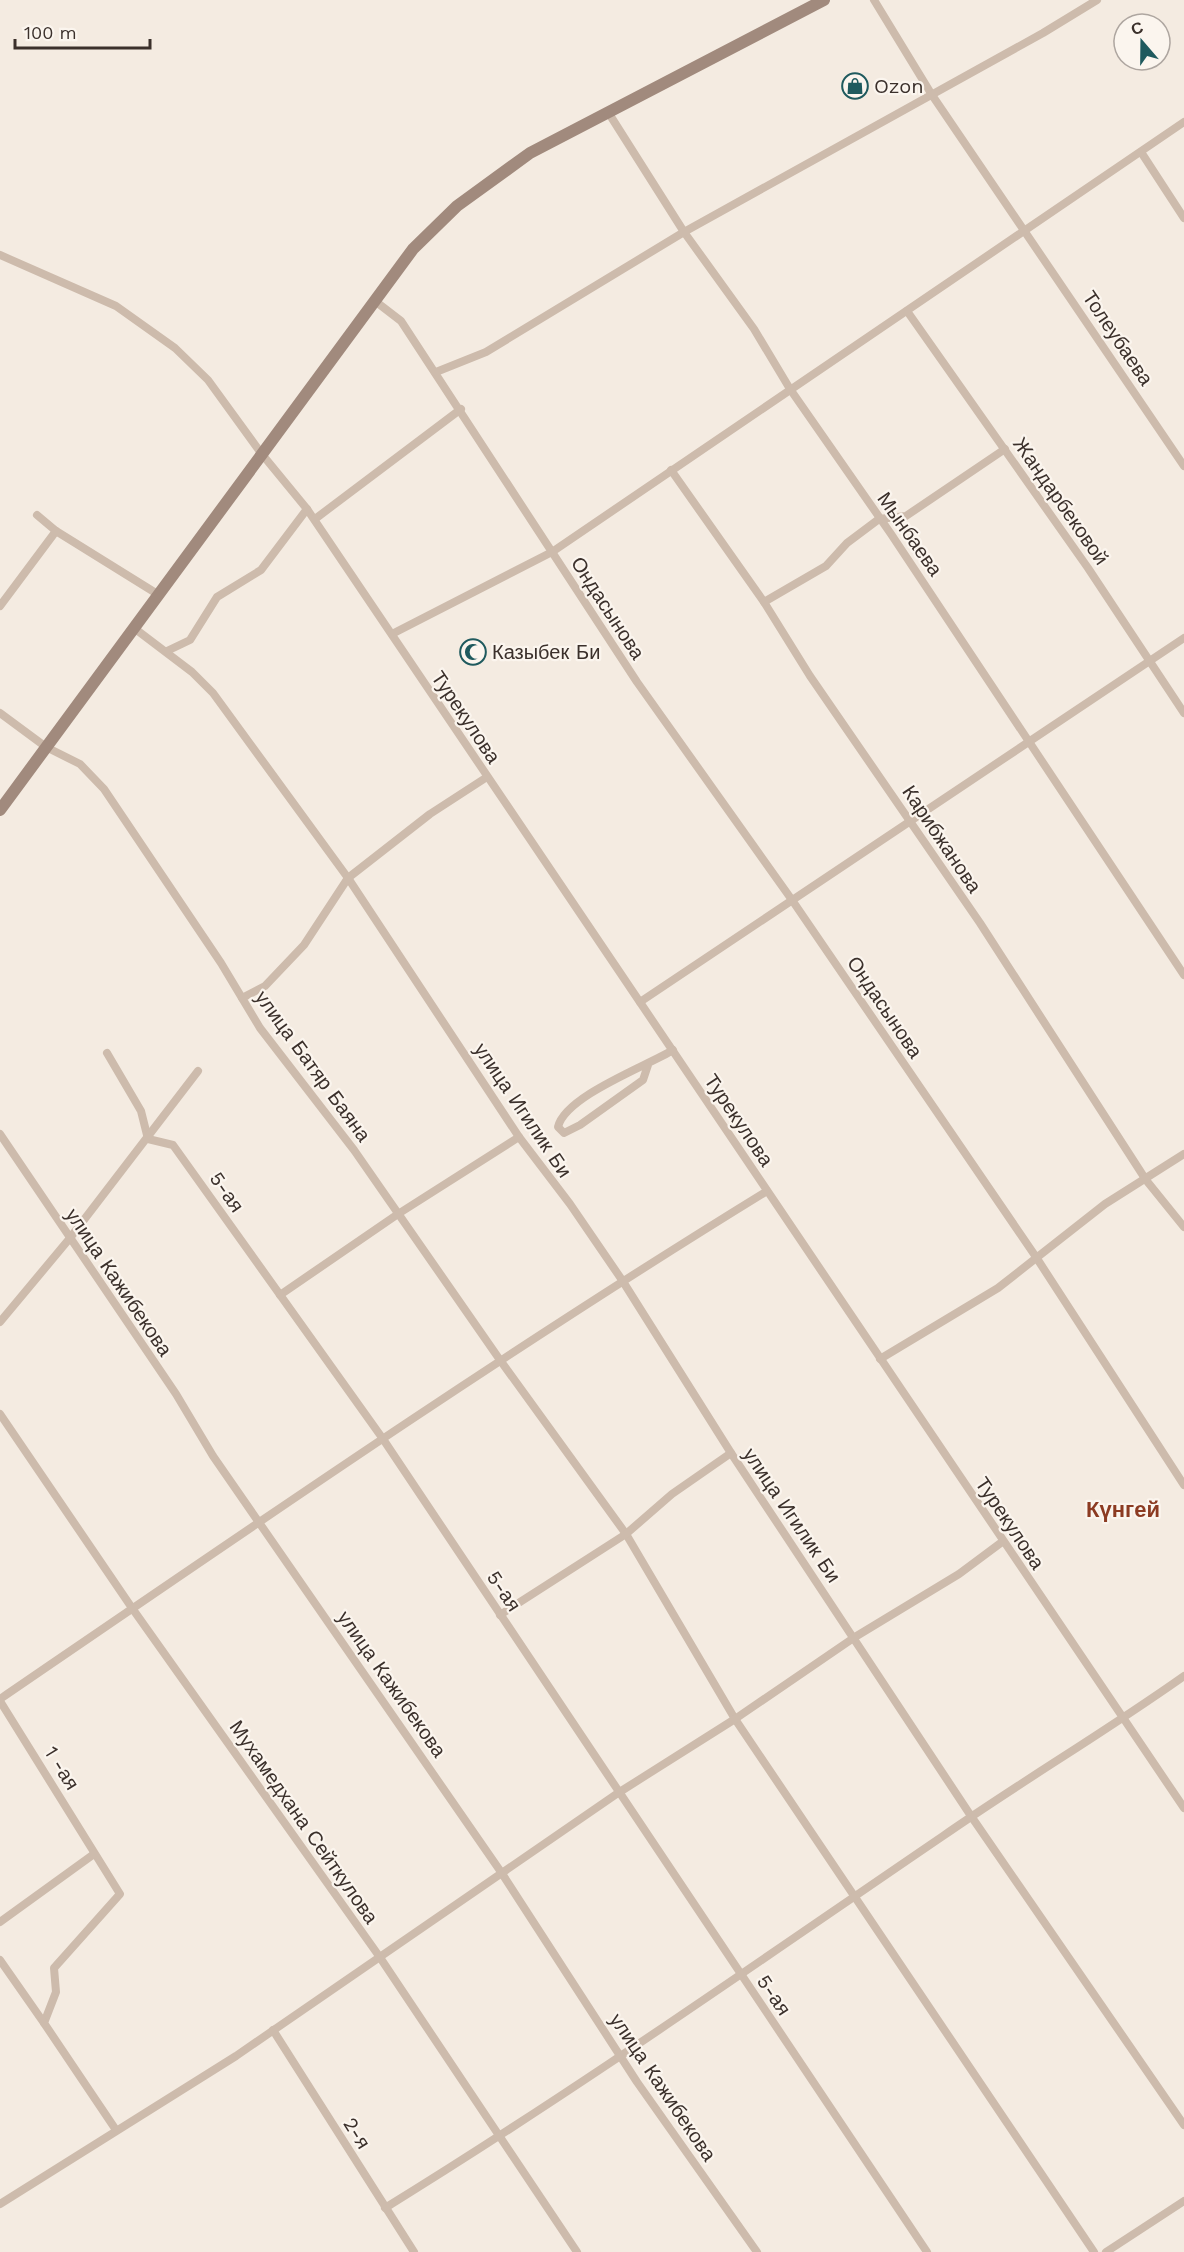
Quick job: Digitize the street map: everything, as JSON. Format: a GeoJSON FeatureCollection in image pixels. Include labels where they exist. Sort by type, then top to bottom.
{"type":"FeatureCollection","features":[{"type":"Feature","properties":{"kind":"main road"},"geometry":{"type":"LineString","coordinates":[[0,810],[413,249],[457,206],[530,153],[824,0]]}},
{"type":"Feature","properties":{"kind":"street","name":"Толеубаева"},"geometry":{"type":"LineString","coordinates":[[873,0],[932,95],[1184,466]]}},
{"type":"Feature","properties":{"kind":"street"},"geometry":{"type":"LineString","coordinates":[[436,372],[486,352],[684,232],[932,95],[1097,0]]}},
{"type":"Feature","properties":{"kind":"street","name":"Мынбаева"},"geometry":{"type":"LineString","coordinates":[[608,112],[684,232],[754,329],[790,389],[1029,740],[1184,975]]}},
{"type":"Feature","properties":{"kind":"street"},"geometry":{"type":"LineString","coordinates":[[392,634],[552,552],[908,311],[1024,228],[1184,122]]}},
{"type":"Feature","properties":{"kind":"street"},"geometry":{"type":"LineString","coordinates":[[1141,152],[1184,218]]}},
{"type":"Feature","properties":{"kind":"street","name":"Турекулова"},"geometry":{"type":"LineString","coordinates":[[0,255],[116,306],[175,348],[208,380],[261,453],[315,519],[1002,1542],[1184,1808]]}},
{"type":"Feature","properties":{"kind":"street","name":"Ондасынова"},"geometry":{"type":"LineString","coordinates":[[375,301],[401,321],[436,372],[637,682],[792,900],[1036,1257],[1184,1485]]}},
{"type":"Feature","properties":{"kind":"street","name":"Жандарбековой"},"geometry":{"type":"LineString","coordinates":[[908,311],[1005,449],[1184,713]]}},
{"type":"Feature","properties":{"kind":"street"},"geometry":{"type":"LineString","coordinates":[[315,519],[461,409]]}},
{"type":"Feature","properties":{"kind":"street"},"geometry":{"type":"LineString","coordinates":[[764,602],[826,566],[847,543],[879,519],[906,516],[1005,449]]}},
{"type":"Feature","properties":{"kind":"street","name":"Карибжанова"},"geometry":{"type":"LineString","coordinates":[[671,470],[764,602],[810,676],[980,923],[1146,1180],[1184,1227]]}},
{"type":"Feature","properties":{"kind":"street"},"geometry":{"type":"LineString","coordinates":[[167,651],[190,640],[217,597],[261,570],[307,509]]}},
{"type":"Feature","properties":{"kind":"street"},"geometry":{"type":"LineString","coordinates":[[37,514],[56,531],[159,595]]}},
{"type":"Feature","properties":{"kind":"street"},"geometry":{"type":"LineString","coordinates":[[0,606],[56,531]]}},
{"type":"Feature","properties":{"kind":"street","name":"улица Игилик Би"},"geometry":{"type":"LineString","coordinates":[[134,628],[167,651],[213,693],[348,878],[519,1137],[622,1280],[731,1454],[855,1637],[971,1816],[1184,2125]]}},
{"type":"Feature","properties":{"kind":"street"},"geometry":{"type":"LineString","coordinates":[[640,1002],[1184,638]]}},
{"type":"Feature","properties":{"kind":"street","name":"улица Батяр Баяна"},"geometry":{"type":"LineString","coordinates":[[0,713],[46,747],[80,764],[104,789],[260,1028],[354,1150],[500,1360],[626,1534],[735,1719],[1094,2252]]}},
{"type":"Feature","properties":{"kind":"street"},"geometry":{"type":"LineString","coordinates":[[242,998],[265,986],[304,945],[348,878],[430,814],[487,777]]}},
{"type":"Feature","properties":{"kind":"street"},"geometry":{"type":"LineString","coordinates":[[648,1065],[643,1080],[580,1125],[564,1132],[558,1127],[565,1113],[587,1096],[634,1068],[648,1065],[673,1050]]}},
{"type":"Feature","properties":{"kind":"street"},"geometry":{"type":"LineString","coordinates":[[107,1053],[141,1111],[148,1139]]}},
{"type":"Feature","properties":{"kind":"street"},"geometry":{"type":"LineString","coordinates":[[0,1322],[70,1239],[198,1071]]}},
{"type":"Feature","properties":{"kind":"street","name":"улица Кажибекова"},"geometry":{"type":"LineString","coordinates":[[0,1134],[260,1522],[501,1872],[620,2055],[757,2252]]}},
{"type":"Feature","properties":{"kind":"street"},"geometry":{"type":"LineString","coordinates":[[280,1295],[398,1214],[519,1137]]}},
{"type":"Feature","properties":{"kind":"street","name":"5-ая"},"geometry":{"type":"LineString","coordinates":[[148,1139],[173,1145],[383,1439],[927,2252]]}},
{"type":"Feature","properties":{"kind":"street"},"geometry":{"type":"LineString","coordinates":[[880,1359],[998,1288],[1105,1204],[1184,1154]]}},
{"type":"Feature","properties":{"kind":"street"},"geometry":{"type":"LineString","coordinates":[[0,1700],[132,1608],[500,1360],[622,1280],[767,1191]]}},
{"type":"Feature","properties":{"kind":"street","name":"Мухамедхана Сейткулова"},"geometry":{"type":"LineString","coordinates":[[0,1414],[132,1608],[379,1956],[577,2252]]}},
{"type":"Feature","properties":{"kind":"street"},"geometry":{"type":"LineString","coordinates":[[500,1615],[626,1534],[672,1494],[731,1454]]}},
{"type":"Feature","properties":{"kind":"street"},"geometry":{"type":"LineString","coordinates":[[0,2204],[273,2030],[618,1793],[735,1719],[855,1637],[959,1574],[1002,1542]]}},
{"type":"Feature","properties":{"kind":"street"},"geometry":{"type":"LineString","coordinates":[[385,2208],[500,2137],[971,1816],[1124,1719],[1184,1676]]}},
{"type":"Feature","properties":{"kind":"street","name":"1 -ая"},"geometry":{"type":"LineString","coordinates":[[0,1700],[120,1894],[54,1968],[56,1992],[44,2023]]}},
{"type":"Feature","properties":{"kind":"street"},"geometry":{"type":"LineString","coordinates":[[0,1922],[94,1854]]}},
{"type":"Feature","properties":{"kind":"street"},"geometry":{"type":"LineString","coordinates":[[0,1960],[116,2130]]}},
{"type":"Feature","properties":{"kind":"street","name":"2-я"},"geometry":{"type":"LineString","coordinates":[[273,2030],[414,2252]]}},
{"type":"Feature","properties":{"kind":"street"},"geometry":{"type":"LineString","coordinates":[[1106,2252],[1184,2201]]}},
{"type":"Feature","properties":{"kind":"place","name":"Ozon"},"geometry":{"type":"Point","coordinates":[855,86]}},
{"type":"Feature","properties":{"kind":"place","name":"Казыбек Би"},"geometry":{"type":"Point","coordinates":[473,652]}},
{"type":"Feature","properties":{"kind":"district","name":"Күнгей"},"geometry":{"type":"Point","coordinates":[1123,1509]}}]}
